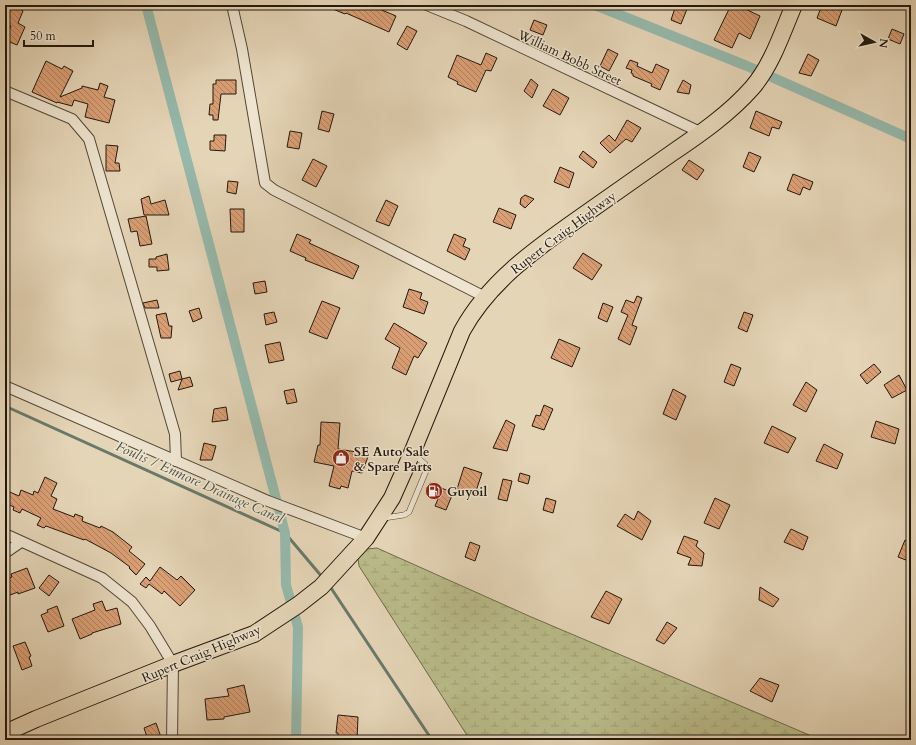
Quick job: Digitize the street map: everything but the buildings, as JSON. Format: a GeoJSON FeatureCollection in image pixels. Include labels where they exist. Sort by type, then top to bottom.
{"type":"FeatureCollection","features":[{"type":"Feature","properties":{"kind":"main road","name":"Rupert Craig Highway"},"geometry":{"type":"LineString","coordinates":[[5,734],[36,719],[173,664],[254,634],[298,605],[321,587],[344,564],[366,538],[392,498],[462,331],[468,319],[485,297],[517,264],[558,233],[702,133],[726,114],[752,88],[762,74],[776,47],[794,5]]}},
{"type":"Feature","properties":{"kind":"street"},"geometry":{"type":"LineString","coordinates":[[232,5],[242,49],[265,183],[274,190],[485,297]]}},
{"type":"Feature","properties":{"kind":"street","name":"William Bobb Street"},"geometry":{"type":"LineString","coordinates":[[427,5],[473,25],[702,133]]}},
{"type":"Feature","properties":{"kind":"street"},"geometry":{"type":"LineString","coordinates":[[5,91],[72,119],[89,139],[175,434],[176,461]]}},
{"type":"Feature","properties":{"kind":"street"},"geometry":{"type":"LineString","coordinates":[[5,386],[268,501],[366,538]]}},
{"type":"Feature","properties":{"kind":"street"},"geometry":{"type":"LineString","coordinates":[[5,534],[102,578],[132,602],[150,626],[173,664],[172,740]]}},
{"type":"Feature","properties":{"kind":"street"},"geometry":{"type":"LineString","coordinates":[[5,553],[21,542]]}},
{"type":"Feature","properties":{"kind":"lane"},"geometry":{"type":"LineString","coordinates":[[379,519],[404,515],[409,512],[426,471],[425,464],[412,453]]}},
{"type":"Feature","properties":{"kind":"green space"},"geometry":{"type":"Polygon","coordinates":[[[377,548],[529,616],[821,740],[470,740],[359,566],[358,558],[367,549],[377,548]]]}},
{"type":"Feature","properties":{"kind":"waterway"},"geometry":{"type":"LineString","coordinates":[[146,5],[285,533],[286,585],[298,627],[296,740]]}},
{"type":"Feature","properties":{"kind":"waterway"},"geometry":{"type":"LineString","coordinates":[[595,5],[747,66],[911,139]]}},
{"type":"Feature","properties":{"kind":"waterway","name":"Foulis / Enmore Drainage Canal"},"geometry":{"type":"LineString","coordinates":[[5,406],[285,533],[323,578]]}},
{"type":"Feature","properties":{"kind":"waterway","name":"Foulis / Enmore Drainage Canal"},"geometry":{"type":"LineString","coordinates":[[329,585],[432,740]]}},
{"type":"Feature","properties":{"kind":"place","name":"SE Auto Sale & Spare Parts"},"geometry":{"type":"Point","coordinates":[341,458]}},
{"type":"Feature","properties":{"kind":"place","name":"Guyoil"},"geometry":{"type":"Point","coordinates":[434,491]}}]}
